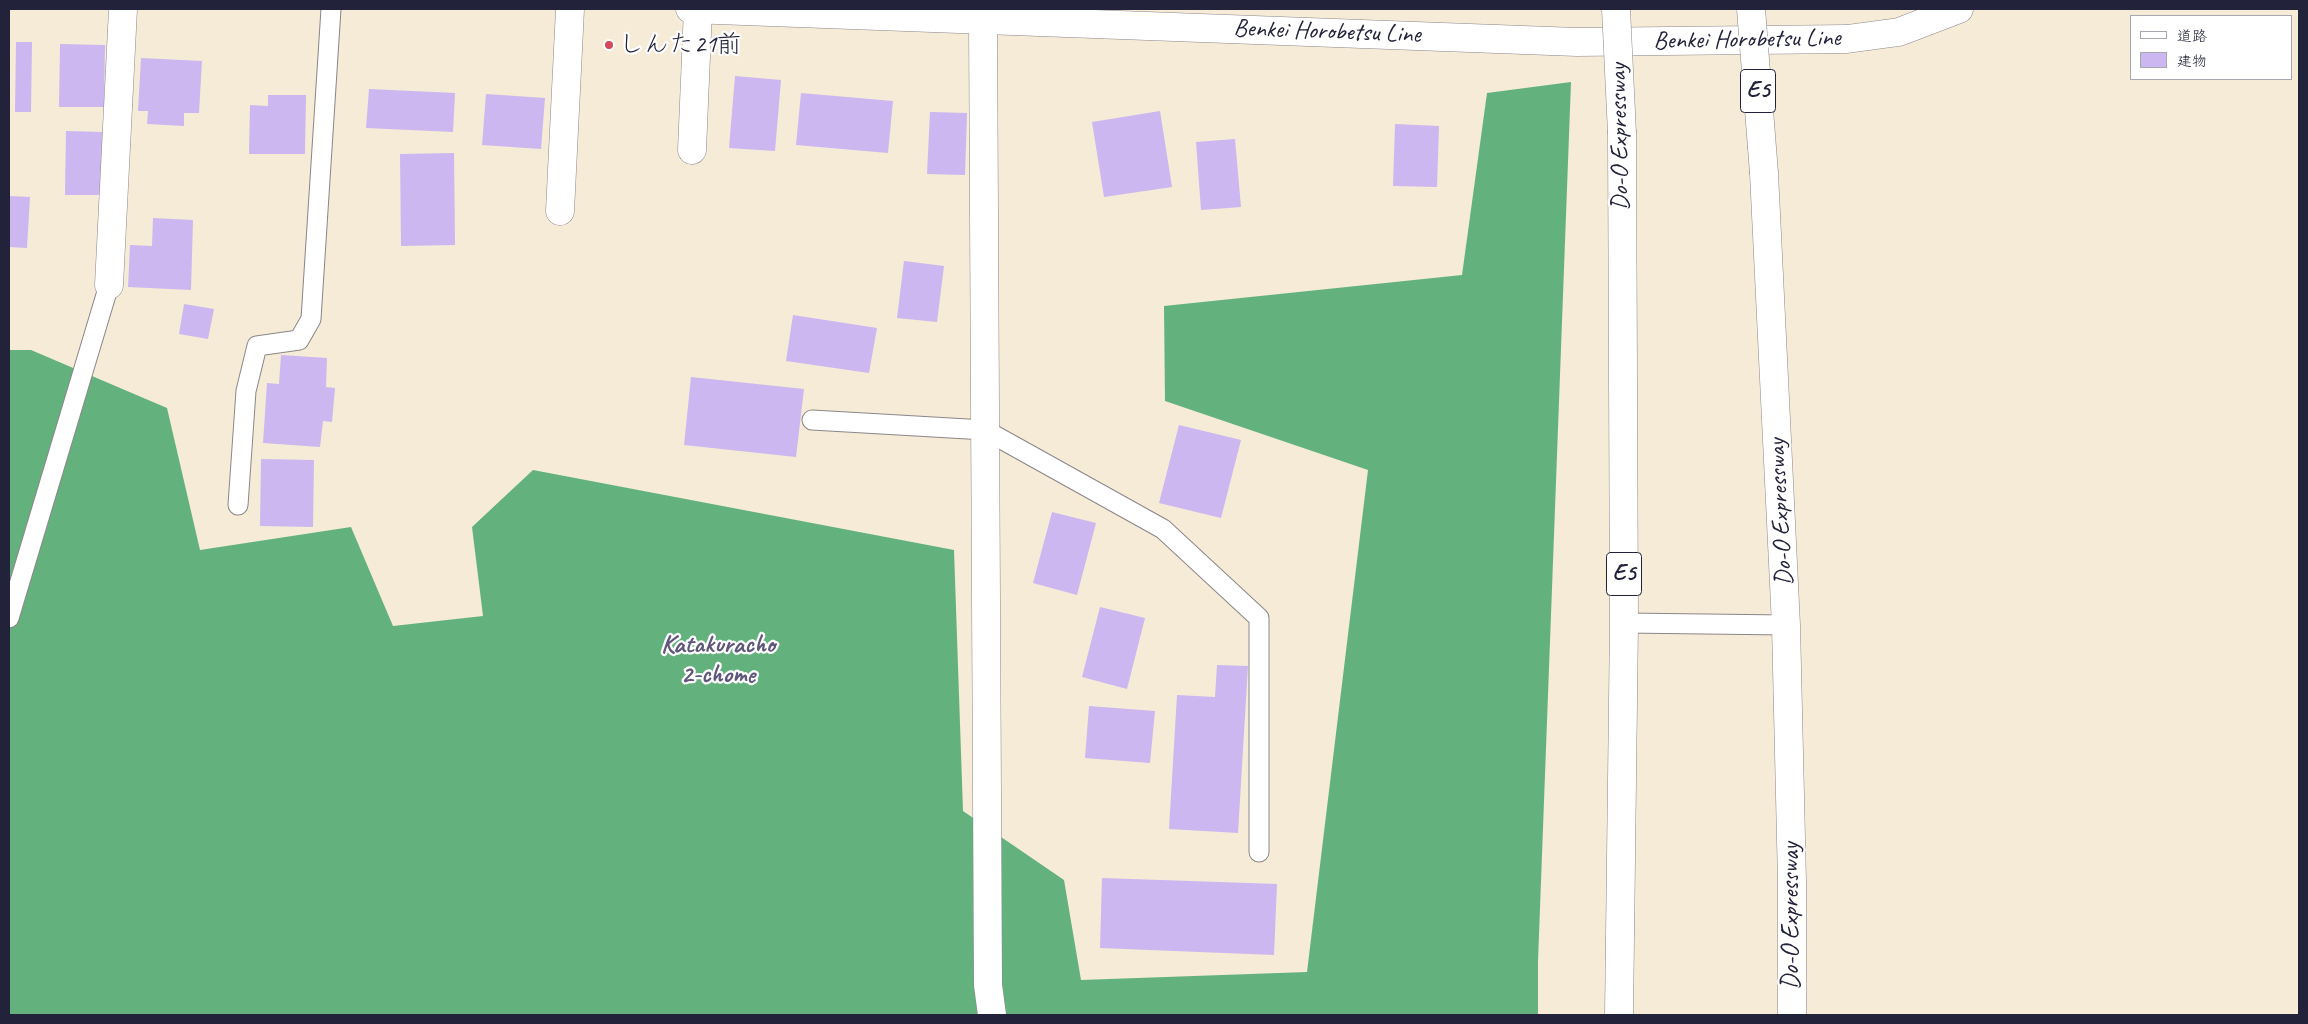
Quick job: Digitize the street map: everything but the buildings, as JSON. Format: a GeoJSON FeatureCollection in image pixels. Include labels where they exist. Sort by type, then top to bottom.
{"type":"FeatureCollection","features":[{"type":"Feature","properties":{"kind":"main road"},"geometry":{"type":"LineString","coordinates":[[109,285],[123,9]]}},
{"type":"Feature","properties":{"kind":"main road"},"geometry":{"type":"LineString","coordinates":[[560,211],[570,9]]}},
{"type":"Feature","properties":{"kind":"main road","name":"Benkei Horobetsu Line"},"geometry":{"type":"LineString","coordinates":[[690,9],[735,9],[1577,42],[1837,39],[1899,32],[1959,9]]}},
{"type":"Feature","properties":{"kind":"main road"},"geometry":{"type":"LineString","coordinates":[[692,150],[698,9]]}},
{"type":"Feature","properties":{"kind":"main road","name":"Do-O Expressway"},"geometry":{"type":"LineString","coordinates":[[1616,9],[1622,133],[1624,623],[1619,1015]]}},
{"type":"Feature","properties":{"kind":"main road","name":"Do-O Expressway"},"geometry":{"type":"LineString","coordinates":[[1752,9],[1764,173],[1786,625],[1792,882],[1792,1015]]}},
{"type":"Feature","properties":{"kind":"main road"},"geometry":{"type":"LineString","coordinates":[[983,20],[988,985],[992,1015]]}},
{"type":"Feature","properties":{"kind":"lane"},"geometry":{"type":"LineString","coordinates":[[238,505],[246,391],[257,346],[299,340],[311,319],[331,9]]}},
{"type":"Feature","properties":{"kind":"lane"},"geometry":{"type":"LineString","coordinates":[[9,618],[109,285]]}},
{"type":"Feature","properties":{"kind":"lane"},"geometry":{"type":"LineString","coordinates":[[812,420],[985,430],[1163,529],[1259,618],[1259,852]]}},
{"type":"Feature","properties":{"kind":"lane"},"geometry":{"type":"LineString","coordinates":[[1624,623],[1786,625]]}},
{"type":"Feature","properties":{"kind":"green space"},"geometry":{"type":"Polygon","coordinates":[[[1571,82],[1538,961],[1538,1015],[9,1015],[9,350],[31,350],[167,408],[200,550],[351,527],[393,626],[483,616],[472,527],[533,470],[954,550],[963,811],[1064,880],[1081,980],[1307,972],[1368,470],[1165,401],[1164,306],[1462,275],[1487,93],[1571,82]]]}},
{"type":"Feature","properties":{"kind":"place","name":"しんた21前"},"geometry":{"type":"Point","coordinates":[609,45]}},
{"type":"Feature","properties":{"kind":"district","name":"Katakuracho 2-chome"},"geometry":{"type":"Point","coordinates":[718,660]}}]}
